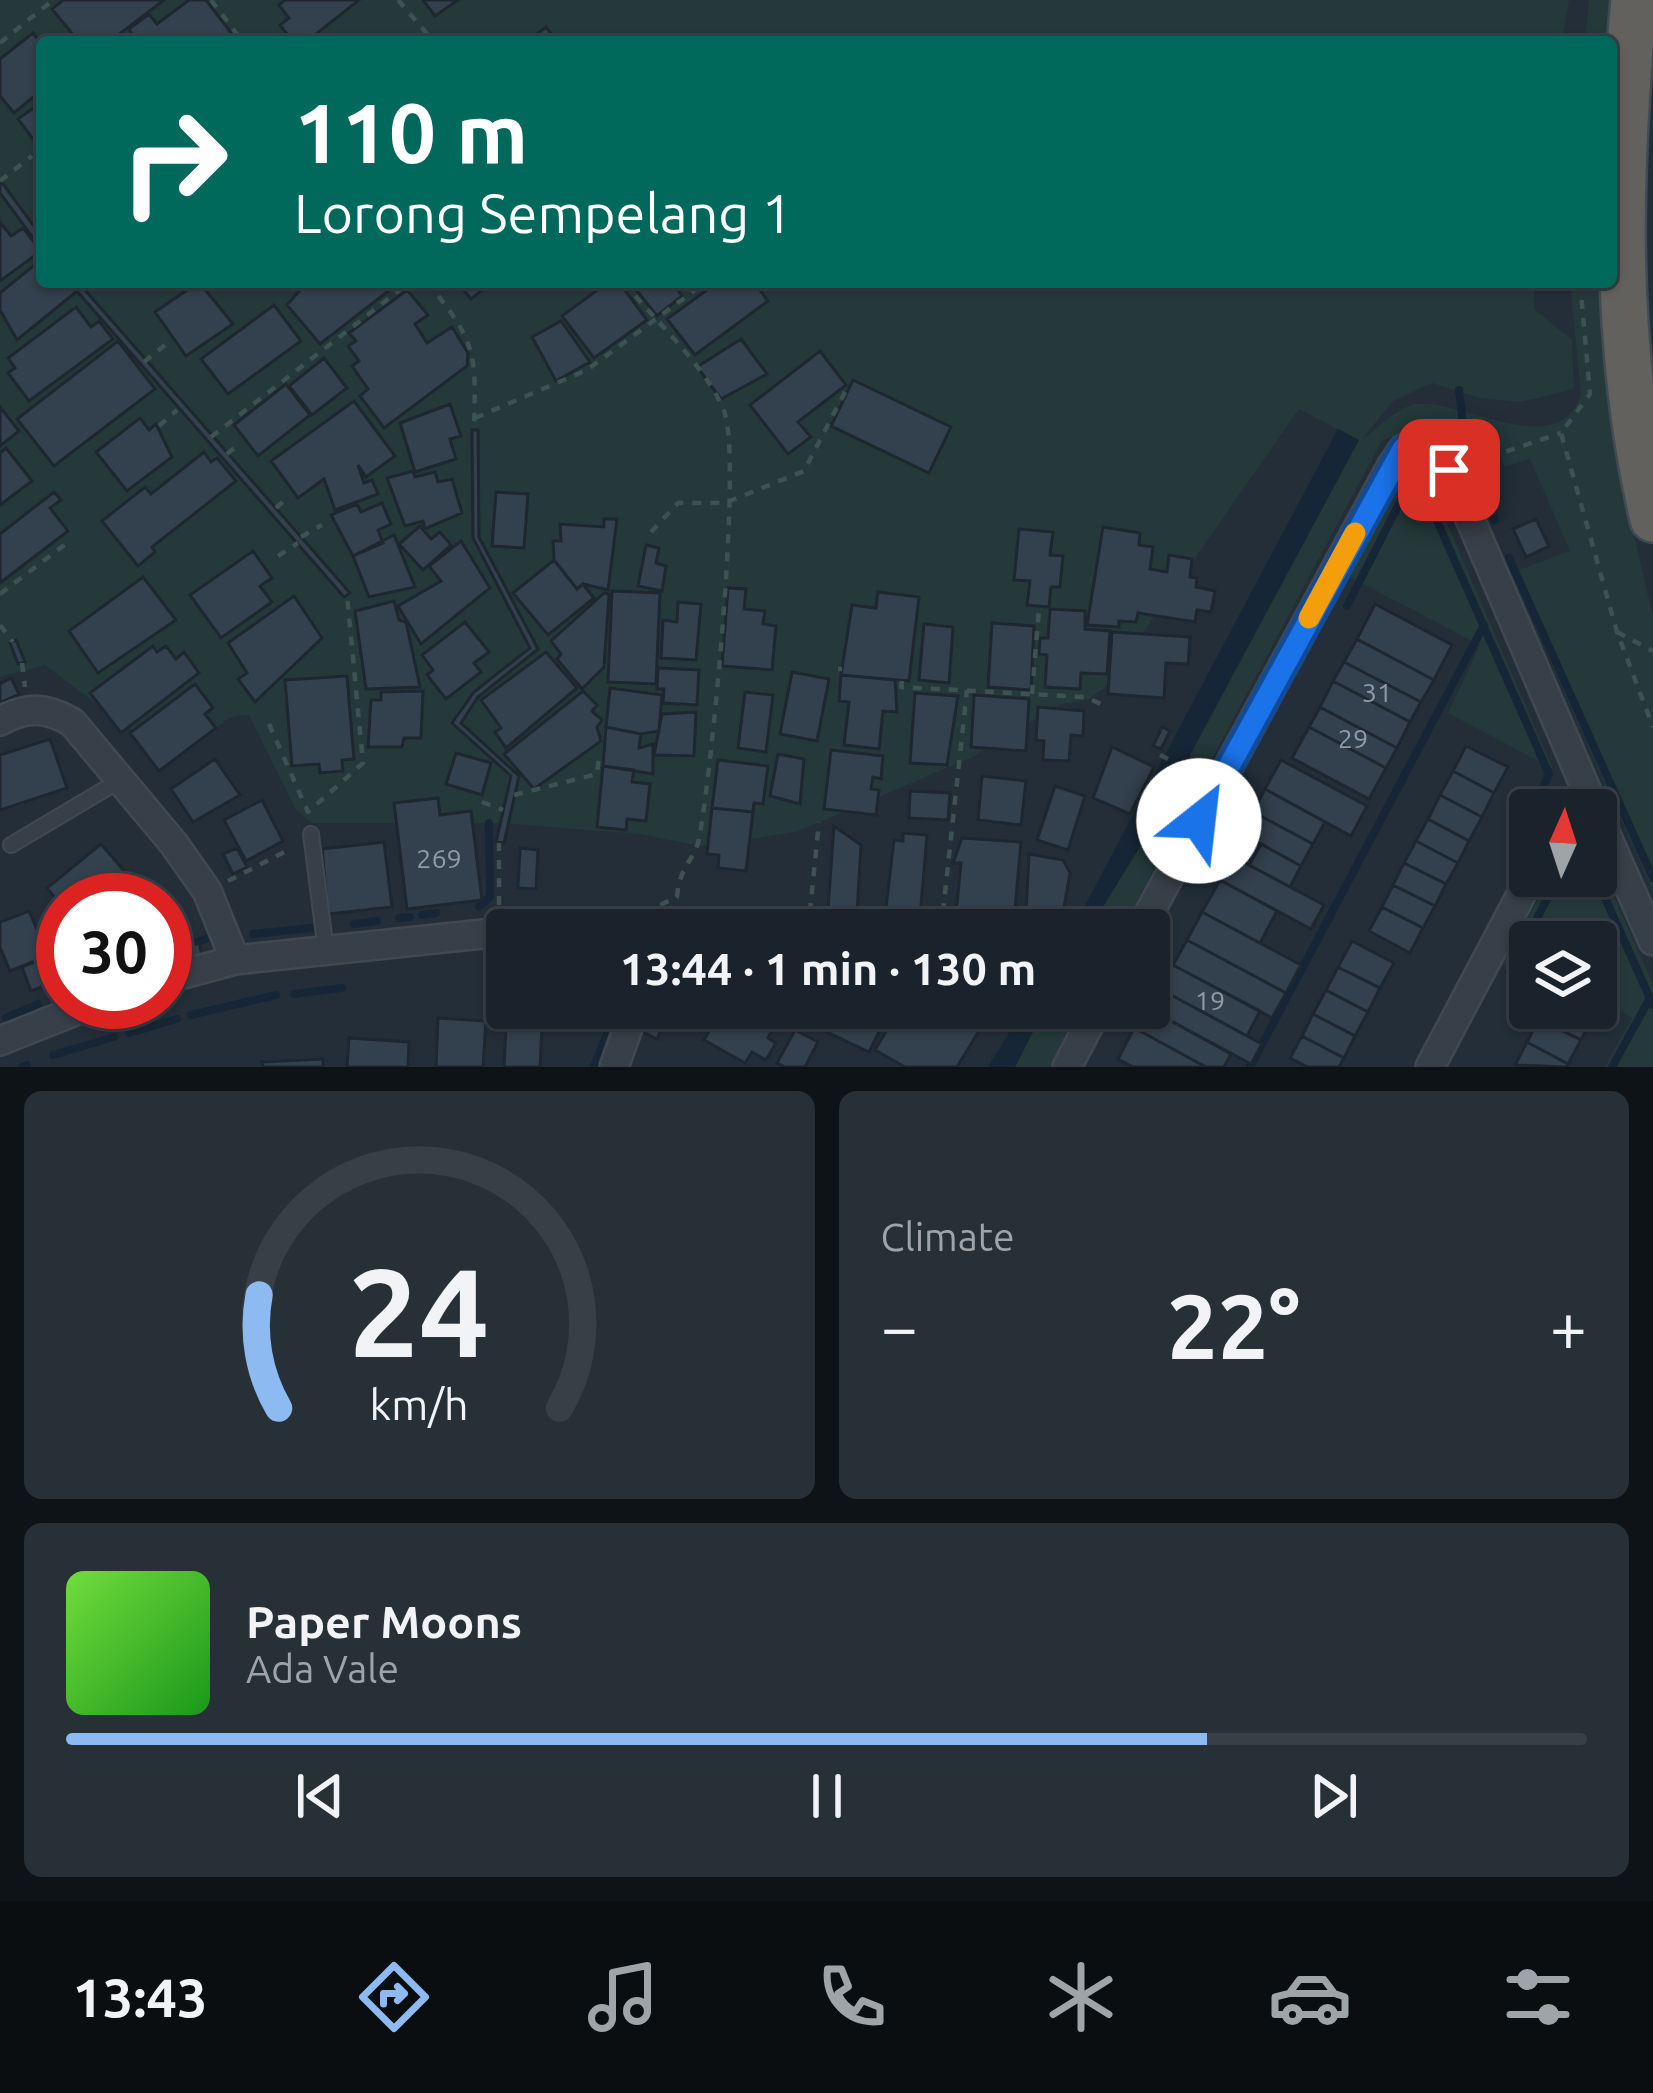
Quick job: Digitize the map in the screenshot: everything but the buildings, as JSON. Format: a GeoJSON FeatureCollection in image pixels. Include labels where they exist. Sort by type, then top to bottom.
{"type":"FeatureCollection","features":[{"type":"Feature","properties":{"kind":"highway"},"geometry":{"type":"LineString","coordinates":[[1634,0],[1621,144],[1620,285],[1635,442],[1653,519]]}},
{"type":"Feature","properties":{"kind":"street"},"geometry":{"type":"LineString","coordinates":[[1151,909],[1403,449],[1430,445],[1449,470],[1585,789]]}},
{"type":"Feature","properties":{"kind":"street"},"geometry":{"type":"LineString","coordinates":[[0,721],[28,709],[49,709],[72,722],[207,891],[235,960]]}},
{"type":"Feature","properties":{"kind":"street"},"geometry":{"type":"LineString","coordinates":[[1578,789],[1582,781]]}},
{"type":"Feature","properties":{"kind":"street"},"geometry":{"type":"LineString","coordinates":[[1617,860],[1653,941]]}},
{"type":"Feature","properties":{"kind":"street"},"geometry":{"type":"LineString","coordinates":[[1430,1067],[1520,897]]}},
{"type":"Feature","properties":{"kind":"street"},"geometry":{"type":"LineString","coordinates":[[192,972],[235,960],[486,932]]}},
{"type":"Feature","properties":{"kind":"street"},"geometry":{"type":"LineString","coordinates":[[0,1040],[36,1026]]}},
{"type":"Feature","properties":{"kind":"street"},"geometry":{"type":"LineString","coordinates":[[614,1067],[628,1029]]}},
{"type":"Feature","properties":{"kind":"street"},"geometry":{"type":"LineString","coordinates":[[1066,1067],[1087,1029]]}},
{"type":"Feature","properties":{"kind":"lane"},"geometry":{"type":"LineString","coordinates":[[11,845],[122,779]]}},
{"type":"Feature","properties":{"kind":"lane"},"geometry":{"type":"LineString","coordinates":[[304,837],[326,951]]}},
{"type":"Feature","properties":{"kind":"path"},"geometry":{"type":"LineString","coordinates":[[0,43],[53,0]]}},
{"type":"Feature","properties":{"kind":"path"},"geometry":{"type":"LineString","coordinates":[[212,0],[239,36]]}},
{"type":"Feature","properties":{"kind":"path"},"geometry":{"type":"LineString","coordinates":[[398,0],[429,36]]}},
{"type":"Feature","properties":{"kind":"path"},"geometry":{"type":"LineString","coordinates":[[0,181],[32,156]]}},
{"type":"Feature","properties":{"kind":"path"},"geometry":{"type":"LineString","coordinates":[[211,437],[402,288]]}},
{"type":"Feature","properties":{"kind":"path"},"geometry":{"type":"LineString","coordinates":[[432,288],[470,341],[474,430]]}},
{"type":"Feature","properties":{"kind":"path"},"geometry":{"type":"LineString","coordinates":[[629,288],[715,393],[727,417],[728,501],[710,770],[698,846],[680,870],[677,897],[659,909]]}},
{"type":"Feature","properties":{"kind":"path"},"geometry":{"type":"LineString","coordinates":[[475,418],[562,383],[698,288]]}},
{"type":"Feature","properties":{"kind":"path"},"geometry":{"type":"LineString","coordinates":[[1449,470],[1562,433],[1585,408],[1590,394],[1581,288]]}},
{"type":"Feature","properties":{"kind":"path"},"geometry":{"type":"LineString","coordinates":[[144,362],[164,345]]}},
{"type":"Feature","properties":{"kind":"path"},"geometry":{"type":"LineString","coordinates":[[651,532],[679,502],[728,501],[804,471],[847,389]]}},
{"type":"Feature","properties":{"kind":"path"},"geometry":{"type":"LineString","coordinates":[[159,426],[177,410]]}},
{"type":"Feature","properties":{"kind":"path"},"geometry":{"type":"LineString","coordinates":[[1562,433],[1617,632],[1653,727]]}},
{"type":"Feature","properties":{"kind":"path"},"geometry":{"type":"LineString","coordinates":[[227,454],[239,444]]}},
{"type":"Feature","properties":{"kind":"path"},"geometry":{"type":"LineString","coordinates":[[276,508],[286,499]]}},
{"type":"Feature","properties":{"kind":"path"},"geometry":{"type":"LineString","coordinates":[[278,556],[322,525]]}},
{"type":"Feature","properties":{"kind":"path"},"geometry":{"type":"LineString","coordinates":[[0,594],[71,540]]}},
{"type":"Feature","properties":{"kind":"path"},"geometry":{"type":"LineString","coordinates":[[269,724],[308,812],[363,763],[347,595]]}},
{"type":"Feature","properties":{"kind":"path"},"geometry":{"type":"LineString","coordinates":[[1032,694],[1039,608]]}},
{"type":"Feature","properties":{"kind":"path"},"geometry":{"type":"LineString","coordinates":[[0,625],[13,642]]}},
{"type":"Feature","properties":{"kind":"path"},"geometry":{"type":"LineString","coordinates":[[1617,632],[1653,651]]}},
{"type":"Feature","properties":{"kind":"path"},"geometry":{"type":"LineString","coordinates":[[902,681],[901,687],[1084,697],[1106,706]]}},
{"type":"Feature","properties":{"kind":"path"},"geometry":{"type":"LineString","coordinates":[[943,909],[967,690]]}},
{"type":"Feature","properties":{"kind":"path"},"geometry":{"type":"LineString","coordinates":[[1160,755],[1196,773]]}},
{"type":"Feature","properties":{"kind":"path"},"geometry":{"type":"LineString","coordinates":[[514,795],[597,774],[599,757]]}},
{"type":"Feature","properties":{"kind":"path"},"geometry":{"type":"LineString","coordinates":[[482,802],[503,810]]}},
{"type":"Feature","properties":{"kind":"path"},"geometry":{"type":"LineString","coordinates":[[810,909],[819,822]]}},
{"type":"Feature","properties":{"kind":"path"},"geometry":{"type":"LineString","coordinates":[[207,891],[290,850],[304,837]]}},
{"type":"Feature","properties":{"kind":"path"},"geometry":{"type":"LineString","coordinates":[[499,843],[507,909]]}},
{"type":"Feature","properties":{"kind":"green space"},"geometry":{"type":"Polygon","coordinates":[[[0,0],[1569,0],[1563,36],[36,36],[36,288],[1535,288],[1534,309],[1572,340],[1574,389],[1521,402],[1480,398],[1432,383],[1393,401],[1363,438],[1396,413],[1419,404],[1532,426],[1553,424],[1570,414],[1581,394],[1571,288],[1604,288],[1604,365],[1615,454],[1653,617],[1653,891],[1617,810],[1617,789],[1607,789],[1511,573],[1570,551],[1530,459],[1504,467],[1496,440],[1453,451],[1428,433],[1400,434],[1381,442],[1208,766],[1190,756],[1359,440],[1299,409],[1105,687],[1088,700],[1060,704],[970,758],[796,832],[700,846],[640,834],[503,823],[312,823],[296,810],[249,715],[230,717],[173,762],[45,665],[0,677],[0,0]]]}},
{"type":"Feature","properties":{"kind":"green space"},"geometry":{"type":"Polygon","coordinates":[[[1589,0],[1617,0],[1612,36],[1586,36],[1589,0]]]}},
{"type":"Feature","properties":{"kind":"green space"},"geometry":{"type":"Polygon","coordinates":[[[1414,468],[1424,470],[1553,769],[1448,713],[1480,645],[1350,577],[1402,478],[1414,468]]]}},
{"type":"Feature","properties":{"kind":"green space"},"geometry":{"type":"Polygon","coordinates":[[[1182,771],[1196,788],[1133,909],[1101,909],[1182,771]]]}},
{"type":"Feature","properties":{"kind":"green space"},"geometry":{"type":"Polygon","coordinates":[[[1539,897],[1614,897],[1653,984],[1653,1067],[1605,1067],[1632,1018],[1617,1009],[1617,921],[1526,921],[1539,897]]]}},
{"type":"Feature","properties":{"kind":"green space"},"geometry":{"type":"Polygon","coordinates":[[[1034,1029],[1070,1029],[1050,1067],[1015,1067],[1034,1029]]]}},
{"type":"Feature","properties":{"kind":"water"},"geometry":{"type":"Polygon","coordinates":[[[1338,429],[1359,440],[1144,840],[1102,909],[1083,909],[1338,429]]]}},
{"type":"Feature","properties":{"kind":"water"},"geometry":{"type":"Polygon","coordinates":[[[1011,1029],[1034,1029],[1015,1067],[988,1067],[1011,1029]]]}},
{"type":"Feature","properties":{"kind":"waterway"},"geometry":{"type":"LineString","coordinates":[[1459,390],[1466,449]]}},
{"type":"Feature","properties":{"kind":"waterway"},"geometry":{"type":"LineString","coordinates":[[1474,471],[1495,520]]}},
{"type":"Feature","properties":{"kind":"waterway"},"geometry":{"type":"LineString","coordinates":[[1347,606],[1401,500],[1434,514],[1549,774],[1542,789]]}},
{"type":"Feature","properties":{"kind":"waterway"},"geometry":{"type":"LineString","coordinates":[[1509,558],[1653,878]]}},
{"type":"Feature","properties":{"kind":"waterway"},"geometry":{"type":"LineString","coordinates":[[1250,1067],[1484,625]]}},
{"type":"Feature","properties":{"kind":"waterway"},"geometry":{"type":"LineString","coordinates":[[479,907],[490,897],[489,823]]}},
{"type":"Feature","properties":{"kind":"waterway"},"geometry":{"type":"LineString","coordinates":[[1536,921],[1548,897]]}},
{"type":"Feature","properties":{"kind":"waterway"},"geometry":{"type":"LineString","coordinates":[[1605,897],[1653,1005]]}},
{"type":"Feature","properties":{"kind":"waterway"},"geometry":{"type":"LineString","coordinates":[[422,915],[436,913]]}},
{"type":"Feature","properties":{"kind":"waterway"},"geometry":{"type":"LineString","coordinates":[[399,918],[410,917]]}},
{"type":"Feature","properties":{"kind":"waterway"},"geometry":{"type":"LineString","coordinates":[[354,924],[377,921]]}},
{"type":"Feature","properties":{"kind":"waterway"},"geometry":{"type":"LineString","coordinates":[[253,934],[320,927]]}},
{"type":"Feature","properties":{"kind":"waterway"},"geometry":{"type":"LineString","coordinates":[[192,944],[211,937]]}},
{"type":"Feature","properties":{"kind":"waterway"},"geometry":{"type":"LineString","coordinates":[[294,994],[342,988]]}},
{"type":"Feature","properties":{"kind":"waterway"},"geometry":{"type":"LineString","coordinates":[[192,1015],[276,995]]}},
{"type":"Feature","properties":{"kind":"waterway"},"geometry":{"type":"LineString","coordinates":[[1612,1067],[1650,998]]}},
{"type":"Feature","properties":{"kind":"waterway"},"geometry":{"type":"LineString","coordinates":[[6,1018],[36,1005]]}},
{"type":"Feature","properties":{"kind":"waterway"},"geometry":{"type":"LineString","coordinates":[[129,1033],[143,1029]]}},
{"type":"Feature","properties":{"kind":"waterway"},"geometry":{"type":"LineString","coordinates":[[594,1067],[609,1029]]}},
{"type":"Feature","properties":{"kind":"waterway"},"geometry":{"type":"LineString","coordinates":[[53,1055],[114,1037]]}},
{"type":"Feature","properties":{"kind":"waterway"},"geometry":{"type":"LineString","coordinates":[[22,1067],[27,1065]]}},
{"type":"Feature","properties":{"kind":"slow traffic"},"geometry":{"type":"LineString","coordinates":[[1309,618],[1355,533]]}},
{"type":"Feature","properties":{"kind":"route"},"geometry":{"type":"LineString","coordinates":[[1199,821],[1403,449],[1417,443],[1430,445],[1449,470]]}}]}
